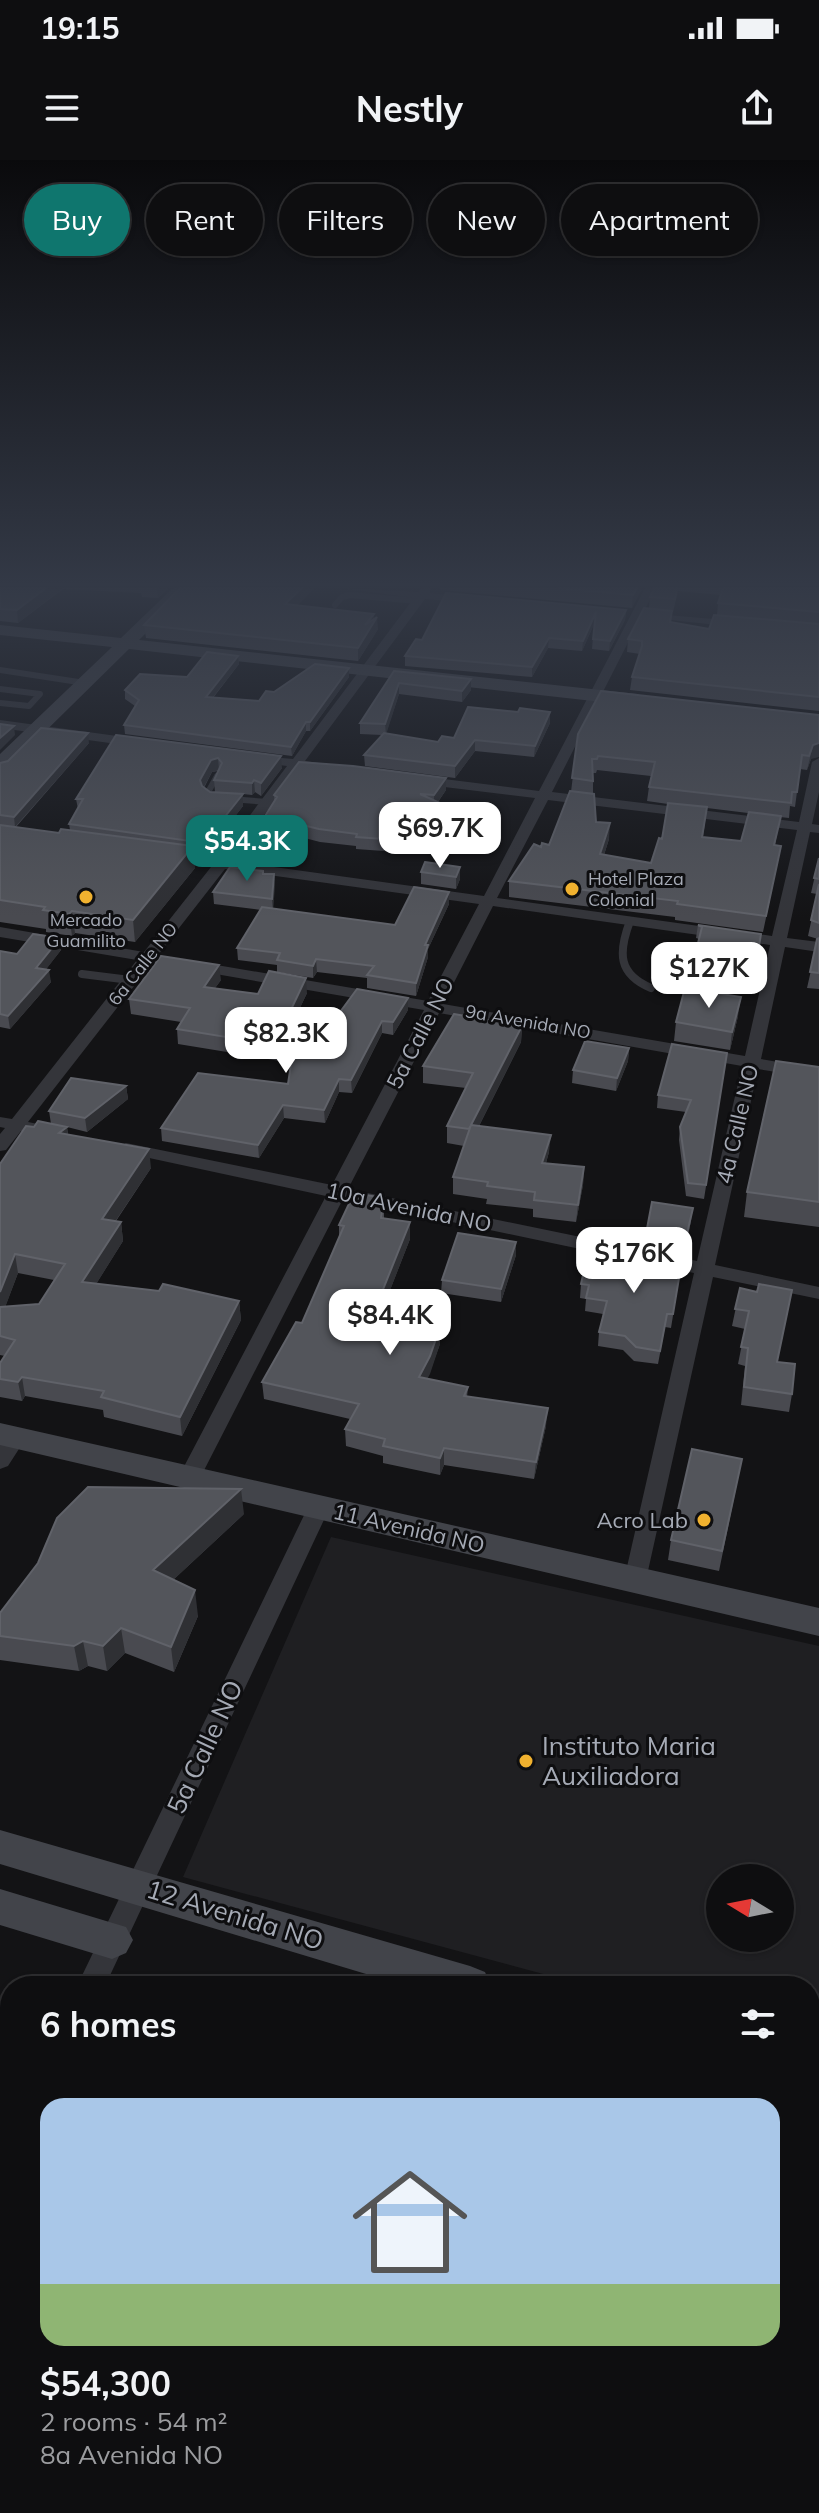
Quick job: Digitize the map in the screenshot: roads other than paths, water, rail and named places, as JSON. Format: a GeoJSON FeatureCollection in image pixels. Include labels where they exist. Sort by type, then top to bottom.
{"type":"FeatureCollection","features":[{"type":"Feature","properties":{"kind":"street"},"geometry":{"type":"LineString","coordinates":[[0,765],[70,698]]}},
{"type":"Feature","properties":{"kind":"street","name":"6a Calle NO"},"geometry":{"type":"LineString","coordinates":[[0,1146],[8,1123],[130,980],[268,802],[344,698]]}},
{"type":"Feature","properties":{"kind":"street","name":"5a Calle NO"},"geometry":{"type":"LineString","coordinates":[[189,1478],[593,698]]}},
{"type":"Feature","properties":{"kind":"street"},"geometry":{"type":"LineString","coordinates":[[618,698],[654,702]]}},
{"type":"Feature","properties":{"kind":"street"},"geometry":{"type":"LineString","coordinates":[[0,724],[159,745]]}},
{"type":"Feature","properties":{"kind":"street"},"geometry":{"type":"LineString","coordinates":[[235,756],[341,770]]}},
{"type":"Feature","properties":{"kind":"street","name":"4a Calle NO"},"geometry":{"type":"LineString","coordinates":[[635,1580],[778,942],[812,828],[819,762]]}},
{"type":"Feature","properties":{"kind":"street"},"geometry":{"type":"LineString","coordinates":[[400,778],[812,828]]}},
{"type":"Feature","properties":{"kind":"street"},"geometry":{"type":"LineString","coordinates":[[158,856],[819,947]]}},
{"type":"Feature","properties":{"kind":"street","name":"9a Avenida NO"},"geometry":{"type":"LineString","coordinates":[[0,932],[819,1074]]}},
{"type":"Feature","properties":{"kind":"street"},"geometry":{"type":"LineString","coordinates":[[8,1123],[77,1138]]}},
{"type":"Feature","properties":{"kind":"street","name":"10a Avenida NO"},"geometry":{"type":"LineString","coordinates":[[108,1144],[819,1293]]}},
{"type":"Feature","properties":{"kind":"street","name":"11 Avenida NO"},"geometry":{"type":"LineString","coordinates":[[5,1444],[189,1478],[819,1622]]}},
{"type":"Feature","properties":{"kind":"street","name":"5a Calle NO"},"geometry":{"type":"LineString","coordinates":[[96,1976],[319,1507]]}},
{"type":"Feature","properties":{"kind":"street","name":"12 Avenida NO"},"geometry":{"type":"LineString","coordinates":[[0,1847],[437,1976]]}},
{"type":"Feature","properties":{"kind":"street"},"geometry":{"type":"LineString","coordinates":[[0,1907],[112,1940]]}},
{"type":"Feature","properties":{"kind":"lane"},"geometry":{"type":"LineString","coordinates":[[0,703],[29,706],[37,698]]}},
{"type":"Feature","properties":{"kind":"lane"},"geometry":{"type":"LineString","coordinates":[[217,776],[207,794],[211,798],[268,802]]}},
{"type":"Feature","properties":{"kind":"lane"},"geometry":{"type":"LineString","coordinates":[[630,921],[623,937],[625,966],[631,978],[651,988]]}},
{"type":"Feature","properties":{"kind":"lane"},"geometry":{"type":"LineString","coordinates":[[82,974],[130,980]]}},
{"type":"Feature","properties":{"kind":"place","name":"Hotel Plaza Colonial"},"geometry":{"type":"Point","coordinates":[572,889]}},
{"type":"Feature","properties":{"kind":"place","name":"Mercado Guamilito"},"geometry":{"type":"Point","coordinates":[86,897]}},
{"type":"Feature","properties":{"kind":"place","name":"Acro Lab"},"geometry":{"type":"Point","coordinates":[704,1520]}},
{"type":"Feature","properties":{"kind":"place","name":"Instituto Maria Auxiliadora"},"geometry":{"type":"Point","coordinates":[526,1761]}}]}
